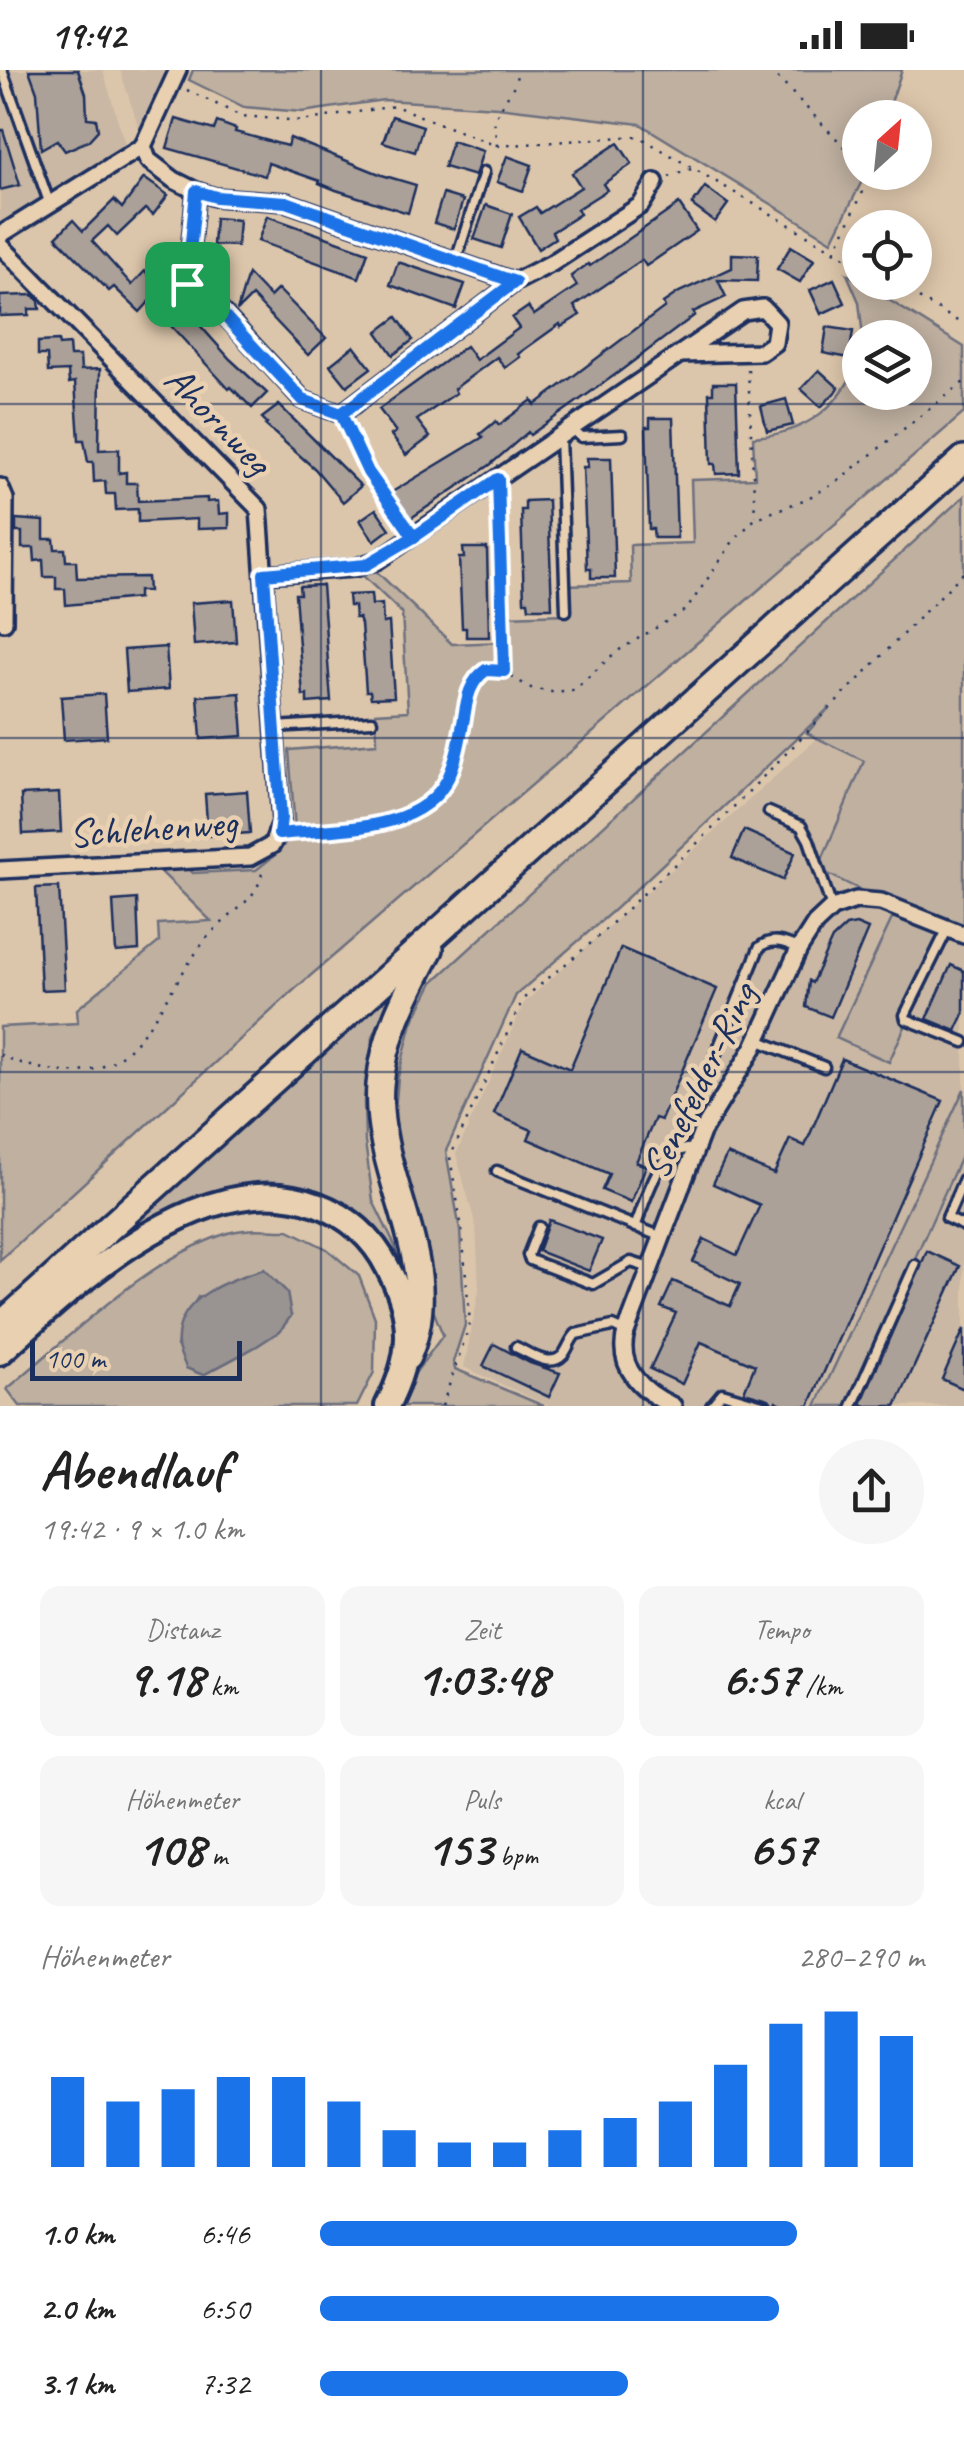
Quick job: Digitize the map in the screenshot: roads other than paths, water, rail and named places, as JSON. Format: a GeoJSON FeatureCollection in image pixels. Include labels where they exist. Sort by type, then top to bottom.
{"type":"FeatureCollection","features":[{"type":"Feature","properties":{"kind":"highway"},"geometry":{"type":"LineString","coordinates":[[0,1326],[964,460]]}},
{"type":"Feature","properties":{"kind":"highway"},"geometry":{"type":"LineString","coordinates":[[407,1356],[418,1320],[420,1281],[384,1146],[380,1086],[390,1030],[438,933]]}},
{"type":"Feature","properties":{"kind":"main road"},"geometry":{"type":"LineString","coordinates":[[0,1353],[54,1303],[178,1218],[210,1205],[262,1195],[289,1196],[311,1202],[350,1222],[366,1236],[379,1252],[401,1297],[407,1356],[387,1406]]}},
{"type":"Feature","properties":{"kind":"street"},"geometry":{"type":"LineString","coordinates":[[0,235],[144,146],[176,77]]}},
{"type":"Feature","properties":{"kind":"street"},"geometry":{"type":"LineString","coordinates":[[144,146],[148,160],[196,191],[216,197],[286,202],[515,282]]}},
{"type":"Feature","properties":{"kind":"street"},"geometry":{"type":"LineString","coordinates":[[196,191],[187,284],[220,311],[303,400],[341,414],[515,282],[640,205],[654,182]]}},
{"type":"Feature","properties":{"kind":"street","name":"Ahornweg"},"geometry":{"type":"LineString","coordinates":[[0,245],[259,509],[264,574]]}},
{"type":"Feature","properties":{"kind":"street"},"geometry":{"type":"LineString","coordinates":[[264,574],[366,565],[414,537],[743,311],[763,308],[775,318],[777,338],[766,350],[681,354]]}},
{"type":"Feature","properties":{"kind":"street"},"geometry":{"type":"LineString","coordinates":[[0,487],[6,499],[2,545],[4,622]]}},
{"type":"Feature","properties":{"kind":"street","name":"Schlehenweg"},"geometry":{"type":"LineString","coordinates":[[0,870],[246,857],[262,853],[279,834],[264,574]]}},
{"type":"Feature","properties":{"kind":"street"},"geometry":{"type":"LineString","coordinates":[[832,908],[856,900],[880,902],[964,935]]}},
{"type":"Feature","properties":{"kind":"street","name":"Senefelder-Ring"},"geometry":{"type":"LineString","coordinates":[[626,1332],[702,1132],[730,1091],[800,949],[815,924],[832,908]]}},
{"type":"Feature","properties":{"kind":"street"},"geometry":{"type":"LineString","coordinates":[[626,1332],[623,1343],[629,1371],[646,1400],[673,1406]]}},
{"type":"Feature","properties":{"kind":"lane"},"geometry":{"type":"LineString","coordinates":[[2,70],[50,204]]}},
{"type":"Feature","properties":{"kind":"lane"},"geometry":{"type":"LineString","coordinates":[[455,263],[484,172]]}},
{"type":"Feature","properties":{"kind":"lane"},"geometry":{"type":"LineString","coordinates":[[566,611],[566,433],[581,437],[622,435]]}},
{"type":"Feature","properties":{"kind":"lane"},"geometry":{"type":"LineString","coordinates":[[275,727],[372,722]]}},
{"type":"Feature","properties":{"kind":"lane"},"geometry":{"type":"LineString","coordinates":[[769,812],[801,826],[810,840],[832,908]]}},
{"type":"Feature","properties":{"kind":"lane"},"geometry":{"type":"LineString","coordinates":[[948,928],[905,1015],[906,1019],[964,1042]]}},
{"type":"Feature","properties":{"kind":"lane"},"geometry":{"type":"LineString","coordinates":[[634,1226],[657,1175],[677,1149],[759,948],[765,942],[776,941],[800,949]]}},
{"type":"Feature","properties":{"kind":"lane"},"geometry":{"type":"LineString","coordinates":[[757,1040],[824,1067]]}},
{"type":"Feature","properties":{"kind":"lane"},"geometry":{"type":"LineString","coordinates":[[677,1149],[696,1149]]}},
{"type":"Feature","properties":{"kind":"lane"},"geometry":{"type":"LineString","coordinates":[[497,1171],[662,1238]]}},
{"type":"Feature","properties":{"kind":"lane"},"geometry":{"type":"LineString","coordinates":[[964,1179],[947,1218],[964,1226]]}},
{"type":"Feature","properties":{"kind":"lane"},"geometry":{"type":"LineString","coordinates":[[540,1227],[528,1255],[530,1260],[586,1284],[598,1282],[631,1262],[650,1268]]}},
{"type":"Feature","properties":{"kind":"lane"},"geometry":{"type":"LineString","coordinates":[[852,1406],[915,1265]]}},
{"type":"Feature","properties":{"kind":"lane"},"geometry":{"type":"LineString","coordinates":[[516,1347],[554,1361],[564,1354],[576,1334],[613,1326],[626,1332]]}},
{"type":"Feature","properties":{"kind":"lane"},"geometry":{"type":"LineString","coordinates":[[711,1406],[722,1393],[766,1406]]}}]}
